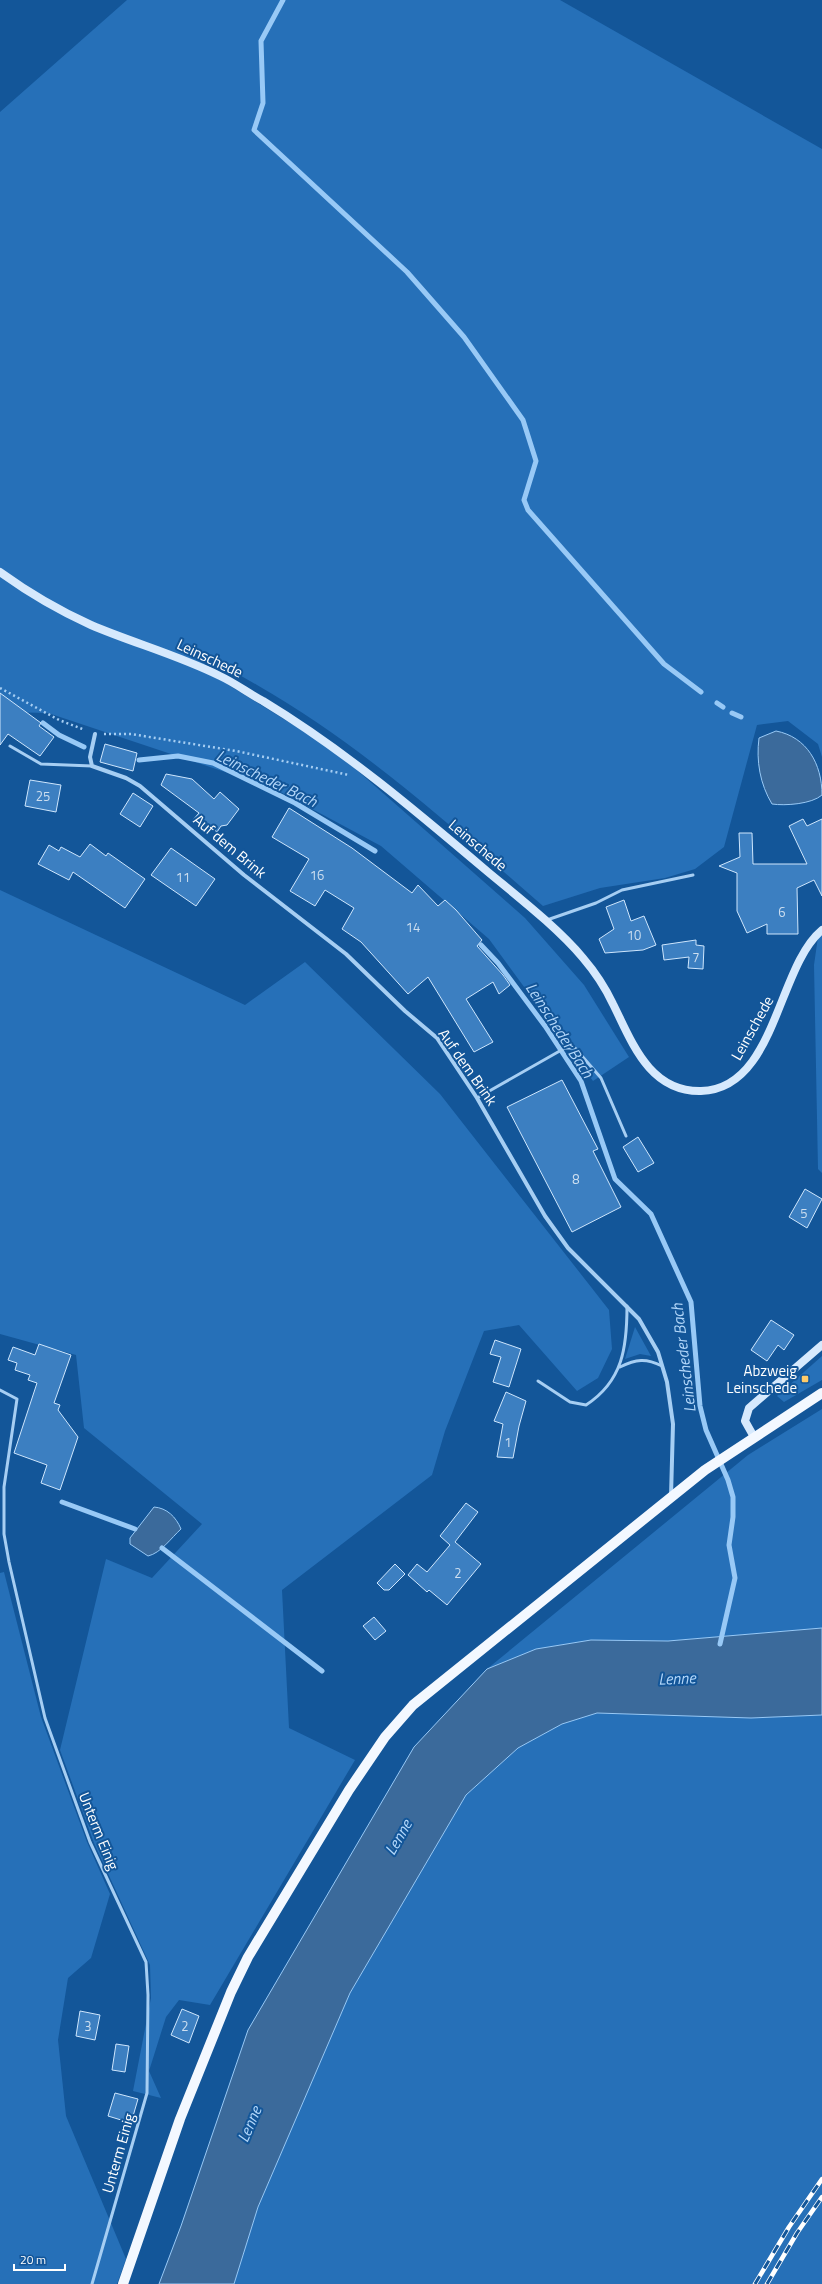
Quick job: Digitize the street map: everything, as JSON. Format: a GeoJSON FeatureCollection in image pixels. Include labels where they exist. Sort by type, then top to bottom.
{"type":"FeatureCollection","features":[{"type":"Feature","properties":{"kind":"main road","name":"Leinschede"},"geometry":{"type":"LineString","coordinates":[[0,572],[49,604],[92,625],[183,659],[221,676],[282,713],[367,773],[488,872],[566,940],[593,971],[612,1001],[635,1051],[655,1074],[674,1086],[699,1091],[721,1088],[740,1076],[748,1068],[764,1041],[807,949],[822,930]]}},
{"type":"Feature","properties":{"kind":"main road"},"geometry":{"type":"LineString","coordinates":[[754,1437],[745,1421],[749,1408],[822,1345]]}},
{"type":"Feature","properties":{"kind":"main road"},"geometry":{"type":"LineString","coordinates":[[123,2284],[180,2119],[231,1992],[248,1957],[296,1876],[372,1756],[413,1705],[705,1470],[822,1392]]}},
{"type":"Feature","properties":{"kind":"street"},"geometry":{"type":"LineString","coordinates":[[92,766],[90,757],[95,734]]}},
{"type":"Feature","properties":{"kind":"street","name":"Auf dem Brink"},"geometry":{"type":"LineString","coordinates":[[92,766],[126,778],[140,786],[244,876],[346,954],[405,1011],[438,1038],[478,1098],[544,1216],[568,1248],[626,1304],[639,1319],[658,1352],[673,1424],[671,1497]]}},
{"type":"Feature","properties":{"kind":"lane"},"geometry":{"type":"LineString","coordinates":[[10,746],[41,764],[92,766]]}},
{"type":"Feature","properties":{"kind":"lane"},"geometry":{"type":"LineString","coordinates":[[544,921],[596,903],[622,890],[693,875]]}},
{"type":"Feature","properties":{"kind":"lane"},"geometry":{"type":"LineString","coordinates":[[478,1098],[565,1048],[575,1048],[601,1078],[626,1136]]}},
{"type":"Feature","properties":{"kind":"lane"},"geometry":{"type":"LineString","coordinates":[[538,1381],[570,1402],[586,1405],[597,1398],[609,1385],[620,1367],[624,1343],[626,1304]]}},
{"type":"Feature","properties":{"kind":"lane"},"geometry":{"type":"LineString","coordinates":[[620,1367],[632,1361],[643,1359],[662,1366]]}},
{"type":"Feature","properties":{"kind":"lane","name":"Unterm Einig"},"geometry":{"type":"LineString","coordinates":[[0,1390],[17,1399],[4,1488],[4,1534],[45,1718],[90,1842],[146,1962],[148,1995],[147,2094],[92,2284]]}},
{"type":"Feature","properties":{"kind":"path"},"geometry":{"type":"LineString","coordinates":[[0,688],[59,720],[95,734],[131,734],[236,751],[348,775],[367,773]]}},
{"type":"Feature","properties":{"kind":"shaded area"},"geometry":{"type":"Polygon","coordinates":[[[127,0],[560,0],[822,149],[822,757],[818,744],[788,721],[757,725],[724,847],[695,869],[665,878],[600,888],[543,906],[440,817],[370,760],[296,708],[215,661],[188,649],[227,684],[334,750],[525,918],[584,985],[629,1057],[593,1081],[489,939],[381,846],[273,788],[48,713],[7,712],[0,706],[0,112],[127,0]]]}},
{"type":"Feature","properties":{"kind":"shaded area"},"geometry":{"type":"Polygon","coordinates":[[[0,890],[245,1005],[305,962],[440,1094],[609,1310],[612,1349],[598,1378],[577,1391],[519,1325],[484,1331],[445,1431],[432,1475],[282,1590],[289,1728],[355,1760],[210,2005],[179,2000],[166,2017],[149,2071],[161,2098],[133,2091],[151,1998],[150,1965],[94,1843],[60,1750],[106,1559],[152,1578],[202,1524],[84,1428],[76,1355],[0,1334],[0,890]]]}},
{"type":"Feature","properties":{"kind":"shaded area"},"geometry":{"type":"Polygon","coordinates":[[[822,935],[822,1173],[818,1169],[814,965],[818,937],[822,935]]]}},
{"type":"Feature","properties":{"kind":"shaded area"},"geometry":{"type":"Polygon","coordinates":[[[635,1327],[651,1356],[640,1354],[625,1359],[635,1327]]]}},
{"type":"Feature","properties":{"kind":"shaded area"},"geometry":{"type":"Polygon","coordinates":[[[822,1356],[822,1380],[784,1402],[777,1396],[822,1356]]]}},
{"type":"Feature","properties":{"kind":"shaded area"},"geometry":{"type":"Polygon","coordinates":[[[822,1409],[822,1628],[668,1641],[591,1640],[536,1649],[487,1669],[748,1455],[822,1409]]]}},
{"type":"Feature","properties":{"kind":"shaded area"},"geometry":{"type":"Polygon","coordinates":[[[4,1572],[41,1717],[87,1842],[110,1894],[91,1958],[68,1978],[58,2040],[66,2116],[126,2259],[117,2284],[0,2284],[0,1573],[4,1572]]]}},
{"type":"Feature","properties":{"kind":"shaded area"},"geometry":{"type":"Polygon","coordinates":[[[597,1713],[751,1718],[822,1715],[822,2284],[234,2284],[258,2207],[350,1993],[466,1795],[518,1748],[562,1724],[597,1713]]]}},
{"type":"Feature","properties":{"kind":"water"},"geometry":{"type":"Polygon","coordinates":[[[776,731],[787,734],[796,739],[811,754],[816,763],[821,784],[822,795],[818,798],[798,804],[772,804],[764,788],[760,772],[758,747],[759,738],[776,731]]]}},
{"type":"Feature","properties":{"kind":"water"},"geometry":{"type":"Polygon","coordinates":[[[154,1507],[167,1511],[181,1529],[162,1549],[148,1556],[130,1544],[130,1538],[154,1507]]]}},
{"type":"Feature","properties":{"kind":"water","name":"Lenne"},"geometry":{"type":"Polygon","coordinates":[[[822,1628],[822,1715],[751,1718],[597,1713],[562,1724],[518,1748],[466,1795],[350,1993],[258,2207],[234,2284],[159,2284],[181,2226],[248,2030],[414,1747],[487,1669],[536,1649],[591,1640],[668,1641],[822,1628]]]}},
{"type":"Feature","properties":{"kind":"building"},"geometry":{"type":"Polygon","coordinates":[[[0,693],[41,723],[39,726],[54,737],[40,756],[8,734],[0,745],[0,693]]]}},
{"type":"Feature","properties":{"kind":"building"},"geometry":{"type":"Polygon","coordinates":[[[105,744],[137,753],[133,771],[100,762],[105,744]]]}},
{"type":"Feature","properties":{"kind":"building"},"geometry":{"type":"Polygon","coordinates":[[[166,774],[192,779],[214,799],[220,792],[239,809],[227,825],[221,826],[217,832],[208,825],[204,829],[193,820],[199,813],[161,785],[166,774]]]}},
{"type":"Feature","properties":{"kind":"building"},"geometry":{"type":"Polygon","coordinates":[[[30,780],[61,785],[56,812],[25,806],[30,780]]]}},
{"type":"Feature","properties":{"kind":"building"},"geometry":{"type":"Polygon","coordinates":[[[133,793],[153,806],[140,827],[120,814],[133,793]]]}},
{"type":"Feature","properties":{"kind":"building"},"geometry":{"type":"Polygon","coordinates":[[[289,808],[352,848],[412,893],[418,885],[438,906],[445,900],[456,910],[482,940],[477,946],[510,985],[499,994],[493,982],[466,999],[493,1042],[474,1052],[428,977],[408,994],[361,942],[342,929],[354,908],[325,890],[315,906],[290,891],[309,859],[272,837],[289,808]]]}},
{"type":"Feature","properties":{"kind":"building"},"geometry":{"type":"Polygon","coordinates":[[[803,819],[807,826],[822,819],[822,896],[814,880],[797,888],[798,934],[767,934],[767,924],[747,933],[737,911],[737,873],[719,866],[740,857],[739,833],[752,833],[753,864],[807,864],[789,826],[803,819]]]}},
{"type":"Feature","properties":{"kind":"building"},"geometry":{"type":"Polygon","coordinates":[[[90,844],[106,856],[108,853],[145,879],[125,908],[73,872],[69,880],[38,864],[49,845],[59,851],[61,847],[80,857],[90,844]]]}},
{"type":"Feature","properties":{"kind":"building"},"geometry":{"type":"Polygon","coordinates":[[[171,848],[215,879],[196,906],[151,875],[171,848]]]}},
{"type":"Feature","properties":{"kind":"building"},"geometry":{"type":"Polygon","coordinates":[[[624,900],[631,921],[644,916],[656,945],[643,950],[605,953],[599,939],[614,929],[606,907],[624,900]]]}},
{"type":"Feature","properties":{"kind":"building"},"geometry":{"type":"Polygon","coordinates":[[[696,940],[696,945],[704,946],[703,969],[688,968],[689,957],[664,960],[662,945],[696,940]]]}},
{"type":"Feature","properties":{"kind":"building"},"geometry":{"type":"Polygon","coordinates":[[[562,1080],[598,1149],[593,1151],[621,1207],[572,1232],[507,1107],[562,1080]]]}},
{"type":"Feature","properties":{"kind":"building"},"geometry":{"type":"Polygon","coordinates":[[[638,1137],[654,1163],[638,1172],[623,1147],[638,1137]]]}},
{"type":"Feature","properties":{"kind":"building"},"geometry":{"type":"Polygon","coordinates":[[[805,1189],[822,1199],[807,1228],[789,1217],[805,1189]]]}},
{"type":"Feature","properties":{"kind":"building"},"geometry":{"type":"Polygon","coordinates":[[[771,1320],[794,1335],[784,1350],[778,1345],[767,1361],[751,1350],[771,1320]]]}},
{"type":"Feature","properties":{"kind":"building"},"geometry":{"type":"Polygon","coordinates":[[[495,1340],[521,1349],[509,1387],[493,1382],[501,1357],[490,1354],[495,1340]]]}},
{"type":"Feature","properties":{"kind":"building"},"geometry":{"type":"Polygon","coordinates":[[[39,1344],[71,1355],[54,1403],[60,1405],[58,1410],[78,1437],[60,1490],[41,1483],[47,1465],[14,1453],[37,1383],[28,1380],[30,1375],[15,1370],[17,1363],[8,1360],[13,1347],[35,1355],[39,1344]]]}},
{"type":"Feature","properties":{"kind":"building"},"geometry":{"type":"Polygon","coordinates":[[[506,1392],[526,1401],[519,1426],[513,1458],[497,1457],[503,1424],[494,1421],[506,1392]]]}},
{"type":"Feature","properties":{"kind":"building"},"geometry":{"type":"Polygon","coordinates":[[[466,1503],[478,1512],[455,1542],[481,1564],[447,1605],[429,1590],[427,1592],[408,1575],[417,1564],[427,1572],[450,1545],[440,1536],[466,1503]]]}},
{"type":"Feature","properties":{"kind":"building"},"geometry":{"type":"Polygon","coordinates":[[[395,1564],[405,1574],[389,1590],[384,1590],[377,1583],[395,1564]]]}},
{"type":"Feature","properties":{"kind":"building"},"geometry":{"type":"Polygon","coordinates":[[[374,1617],[386,1631],[375,1640],[363,1626],[374,1617]]]}},
{"type":"Feature","properties":{"kind":"building"},"geometry":{"type":"Polygon","coordinates":[[[182,2009],[199,2016],[189,2043],[171,2035],[182,2009]]]}},
{"type":"Feature","properties":{"kind":"building"},"geometry":{"type":"Polygon","coordinates":[[[80,2011],[100,2015],[95,2040],[76,2036],[80,2011]]]}},
{"type":"Feature","properties":{"kind":"building"},"geometry":{"type":"Polygon","coordinates":[[[116,2044],[129,2046],[125,2072],[112,2070],[116,2044]]]}},
{"type":"Feature","properties":{"kind":"building"},"geometry":{"type":"Polygon","coordinates":[[[115,2093],[138,2099],[131,2123],[108,2116],[115,2093]]]}},
{"type":"Feature","properties":{"kind":"waterway"},"geometry":{"type":"LineString","coordinates":[[283,0],[261,41],[263,103],[254,130],[407,272],[464,337],[523,420],[536,461],[524,500],[528,510],[664,664],[701,692]]}},
{"type":"Feature","properties":{"kind":"waterway"},"geometry":{"type":"LineString","coordinates":[[717,703],[723,707]]}},
{"type":"Feature","properties":{"kind":"waterway"},"geometry":{"type":"LineString","coordinates":[[732,713],[741,717]]}},
{"type":"Feature","properties":{"kind":"waterway","name":"Leinscheder Bach"},"geometry":{"type":"LineString","coordinates":[[43,723],[59,735],[84,747]]}},
{"type":"Feature","properties":{"kind":"waterway","name":"Leinscheder Bach"},"geometry":{"type":"LineString","coordinates":[[139,760],[178,756],[213,763],[295,803],[375,851]]}},
{"type":"Feature","properties":{"kind":"waterway","name":"Leinscheder Bach"},"geometry":{"type":"LineString","coordinates":[[481,945],[498,963],[545,1026],[581,1081],[615,1179],[651,1214],[691,1302],[700,1406],[706,1430],[728,1480],[733,1497],[733,1517],[729,1545],[735,1578],[720,1644]]}},
{"type":"Feature","properties":{"kind":"waterway"},"geometry":{"type":"LineString","coordinates":[[62,1502],[135,1529]]}},
{"type":"Feature","properties":{"kind":"waterway"},"geometry":{"type":"LineString","coordinates":[[162,1548],[322,1671]]}},
{"type":"Feature","properties":{"kind":"railway"},"geometry":{"type":"LineString","coordinates":[[755,2284],[789,2227],[822,2179]]}},
{"type":"Feature","properties":{"kind":"railway"},"geometry":{"type":"LineString","coordinates":[[767,2284],[797,2233],[822,2197]]}},
{"type":"Feature","properties":{"kind":"place","name":"Abzweig Leinschede"},"geometry":{"type":"Point","coordinates":[805,1379]}}]}
